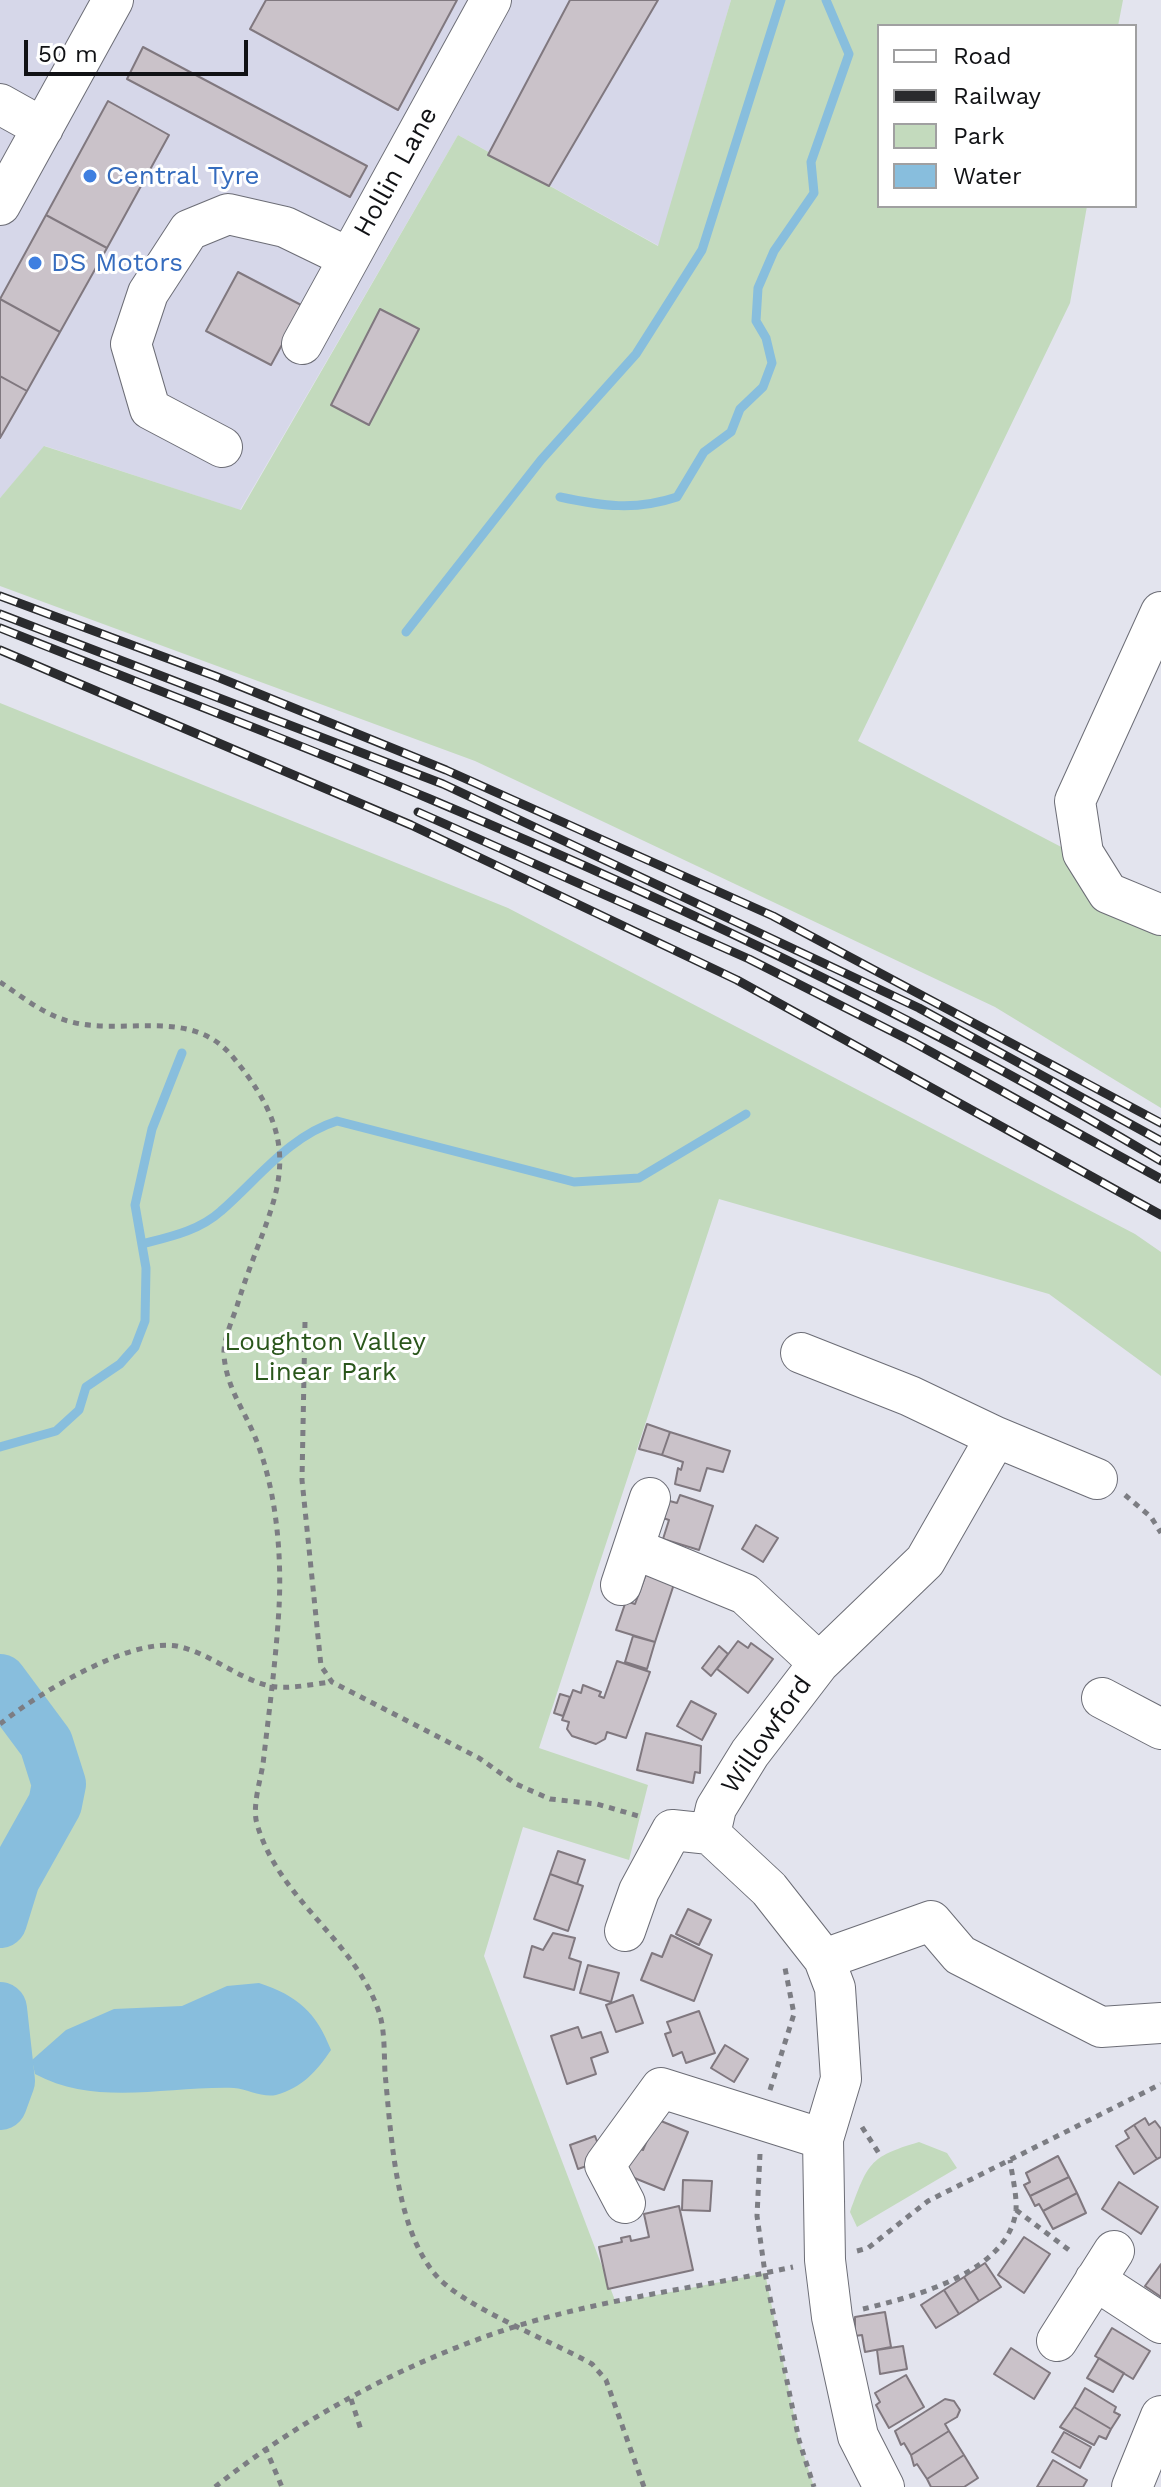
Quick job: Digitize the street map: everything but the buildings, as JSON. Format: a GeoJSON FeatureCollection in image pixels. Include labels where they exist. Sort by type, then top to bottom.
{"type":"FeatureCollection","features":[{"type":"Feature","properties":{"kind":"street"},"geometry":{"type":"LineString","coordinates":[[0,205],[113,0]]}},
{"type":"Feature","properties":{"kind":"street","name":"Hollin Lane"},"geometry":{"type":"LineString","coordinates":[[302,344],[491,0]]}},
{"type":"Feature","properties":{"kind":"street"},"geometry":{"type":"LineString","coordinates":[[0,104],[43,128]]}},
{"type":"Feature","properties":{"kind":"street"},"geometry":{"type":"LineString","coordinates":[[222,447],[150,409],[131,344],[148,293],[189,230],[228,214],[285,227],[349,258]]}},
{"type":"Feature","properties":{"kind":"street"},"geometry":{"type":"LineString","coordinates":[[1161,612],[1075,801],[1083,853],[1108,893],[1161,915]]}},
{"type":"Feature","properties":{"kind":"street"},"geometry":{"type":"LineString","coordinates":[[801,1353],[910,1396],[996,1437],[1097,1479]]}},
{"type":"Feature","properties":{"kind":"street","name":"Willowford"},"geometry":{"type":"LineString","coordinates":[[713,1821],[750,1753],[819,1663],[925,1561],[996,1437]]}},
{"type":"Feature","properties":{"kind":"street","name":"Willowford"},"geometry":{"type":"LineString","coordinates":[[650,1498],[628,1567],[745,1594],[819,1663]]}},
{"type":"Feature","properties":{"kind":"street"},"geometry":{"type":"LineString","coordinates":[[1102,1698],[1158,1720]]}},
{"type":"Feature","properties":{"kind":"street"},"geometry":{"type":"LineString","coordinates":[[625,1931],[639,1891],[672,1830],[713,1821],[824,1959],[835,1988],[841,2079],[823,2139],[825,2260],[832,2317],[858,2436],[884,2487]]}},
{"type":"Feature","properties":{"kind":"street"},"geometry":{"type":"LineString","coordinates":[[824,1959],[931,1921],[960,1955],[1101,2027],[1161,2023]]}},
{"type":"Feature","properties":{"kind":"street"},"geometry":{"type":"LineString","coordinates":[[625,2203],[605,2165],[661,2088],[823,2139]]}},
{"type":"Feature","properties":{"kind":"street"},"geometry":{"type":"LineString","coordinates":[[1057,2341],[1104,2266],[1161,2323]]}},
{"type":"Feature","properties":{"kind":"street"},"geometry":{"type":"LineString","coordinates":[[1136,2485],[1161,2416]]}},
{"type":"Feature","properties":{"kind":"path"},"geometry":{"type":"LineString","coordinates":[[0,982],[49,1014],[71,1022],[132,1023],[189,1029],[212,1037],[243,1072],[278,1136],[282,1159],[274,1205],[245,1279],[223,1352],[232,1396],[255,1437],[273,1503],[279,1604],[255,1819],[273,1863],[295,1897],[346,1950],[380,2014],[399,2187],[417,2246],[435,2276],[460,2294],[592,2364],[606,2380],[644,2487]]}},
{"type":"Feature","properties":{"kind":"path"},"geometry":{"type":"LineString","coordinates":[[305,1322],[302,1480],[321,1666],[332,1682],[479,1758],[516,1784],[550,1799],[597,1804],[640,1816]]}},
{"type":"Feature","properties":{"kind":"path"},"geometry":{"type":"LineString","coordinates":[[1097,1479],[1132,1498],[1151,1517],[1161,1533]]}},
{"type":"Feature","properties":{"kind":"path"},"geometry":{"type":"LineString","coordinates":[[0,1724],[26,1704],[87,1671],[151,1644],[180,1646],[272,1687],[332,1682]]}},
{"type":"Feature","properties":{"kind":"path"},"geometry":{"type":"LineString","coordinates":[[215,2487],[265,2447],[351,2399],[448,2352],[519,2326],[868,2248],[928,2201],[1161,2084]]}},
{"type":"Feature","properties":{"kind":"path"},"geometry":{"type":"LineString","coordinates":[[832,2317],[924,2294],[966,2274],[1002,2241],[1016,2210],[1010,2160]]}},
{"type":"Feature","properties":{"kind":"path"},"geometry":{"type":"LineString","coordinates":[[1016,2210],[1086,2262],[1104,2266]]}},
{"type":"Feature","properties":{"kind":"path"},"geometry":{"type":"LineString","coordinates":[[351,2399],[361,2430]]}},
{"type":"Feature","properties":{"kind":"path"},"geometry":{"type":"LineString","coordinates":[[265,2447],[282,2487]]}},
{"type":"Feature","properties":{"kind":"shaded area"},"geometry":{"type":"Polygon","coordinates":[[[0,0],[731,0],[659,246],[458,135],[240,510],[45,446],[0,498],[0,0]]]}},
{"type":"Feature","properties":{"kind":"green space"},"geometry":{"type":"Polygon","coordinates":[[[731,0],[1123,0],[1118,24],[877,24],[877,208],[1087,208],[1070,303],[858,741],[1161,899],[1161,1108],[995,1007],[475,761],[0,586],[0,498],[44,446],[241,510],[458,135],[658,246],[731,0]]]}},
{"type":"Feature","properties":{"kind":"green space","name":"Loughton Valley Linear Park"},"geometry":{"type":"Polygon","coordinates":[[[0,703],[508,908],[1135,1234],[1161,1252],[1161,1376],[1049,1294],[719,1199],[539,1748],[648,1785],[629,1860],[523,1827],[484,1956],[616,2303],[765,2273],[799,2440],[814,2487],[0,2487],[0,703]]]}},
{"type":"Feature","properties":{"kind":"green space"},"geometry":{"type":"Polygon","coordinates":[[[919,2142],[947,2153],[957,2168],[857,2227],[850,2212],[866,2173],[880,2158],[919,2142]]]}},
{"type":"Feature","properties":{"kind":"water"},"geometry":{"type":"Polygon","coordinates":[[[259,1983],[285,1994],[304,2007],[319,2025],[331,2050],[308,2078],[286,2092],[266,2095],[234,2088],[209,2088],[107,2092],[58,2084],[35,2074],[32,2060],[66,2030],[114,2009],[182,2006],[227,1986],[259,1983]]]}},
{"type":"Feature","properties":{"kind":"waterway"},"geometry":{"type":"LineString","coordinates":[[406,632],[541,460],[636,354],[702,250],[781,0]]}},
{"type":"Feature","properties":{"kind":"waterway"},"geometry":{"type":"LineString","coordinates":[[560,497],[618,506],[677,497],[704,452],[731,432],[740,409],[763,387],[772,363],[766,338],[756,321],[758,288],[774,251],[814,193],[811,162],[849,54],[826,0]]}},
{"type":"Feature","properties":{"kind":"waterway"},"geometry":{"type":"LineString","coordinates":[[0,1447],[56,1431],[79,1410],[86,1387],[120,1364],[135,1347],[145,1321],[146,1268],[135,1205],[152,1129],[182,1053]]}},
{"type":"Feature","properties":{"kind":"waterway"},"geometry":{"type":"LineString","coordinates":[[142,1244],[203,1224],[235,1199],[289,1148],[337,1121],[574,1182],[639,1178],[746,1114]]}},
{"type":"Feature","properties":{"kind":"waterway"},"geometry":{"type":"LineString","coordinates":[[0,1681],[46,1743],[59,1784],[55,1804],[13,1879],[0,1921]]}},
{"type":"Feature","properties":{"kind":"waterway"},"geometry":{"type":"LineString","coordinates":[[0,2009],[8,2081],[0,2103]]}},
{"type":"Feature","properties":{"kind":"railway"},"geometry":{"type":"LineString","coordinates":[[0,596],[215,676],[446,770],[773,916],[1161,1123]]}},
{"type":"Feature","properties":{"kind":"railway"},"geometry":{"type":"LineString","coordinates":[[0,614],[443,784],[919,1008],[1161,1141]]}},
{"type":"Feature","properties":{"kind":"railway"},"geometry":{"type":"LineString","coordinates":[[0,628],[377,777],[617,880],[893,1013],[1161,1161]]}},
{"type":"Feature","properties":{"kind":"railway"},"geometry":{"type":"LineString","coordinates":[[0,650],[411,825],[737,980],[1161,1215]]}},
{"type":"Feature","properties":{"kind":"railway"},"geometry":{"type":"LineString","coordinates":[[418,812],[749,959],[913,1042],[1161,1179]]}},
{"type":"Feature","properties":{"kind":"place","name":"Central Tyre"},"geometry":{"type":"Point","coordinates":[90,176]}},
{"type":"Feature","properties":{"kind":"place","name":"DS Motors"},"geometry":{"type":"Point","coordinates":[35,263]}}]}
